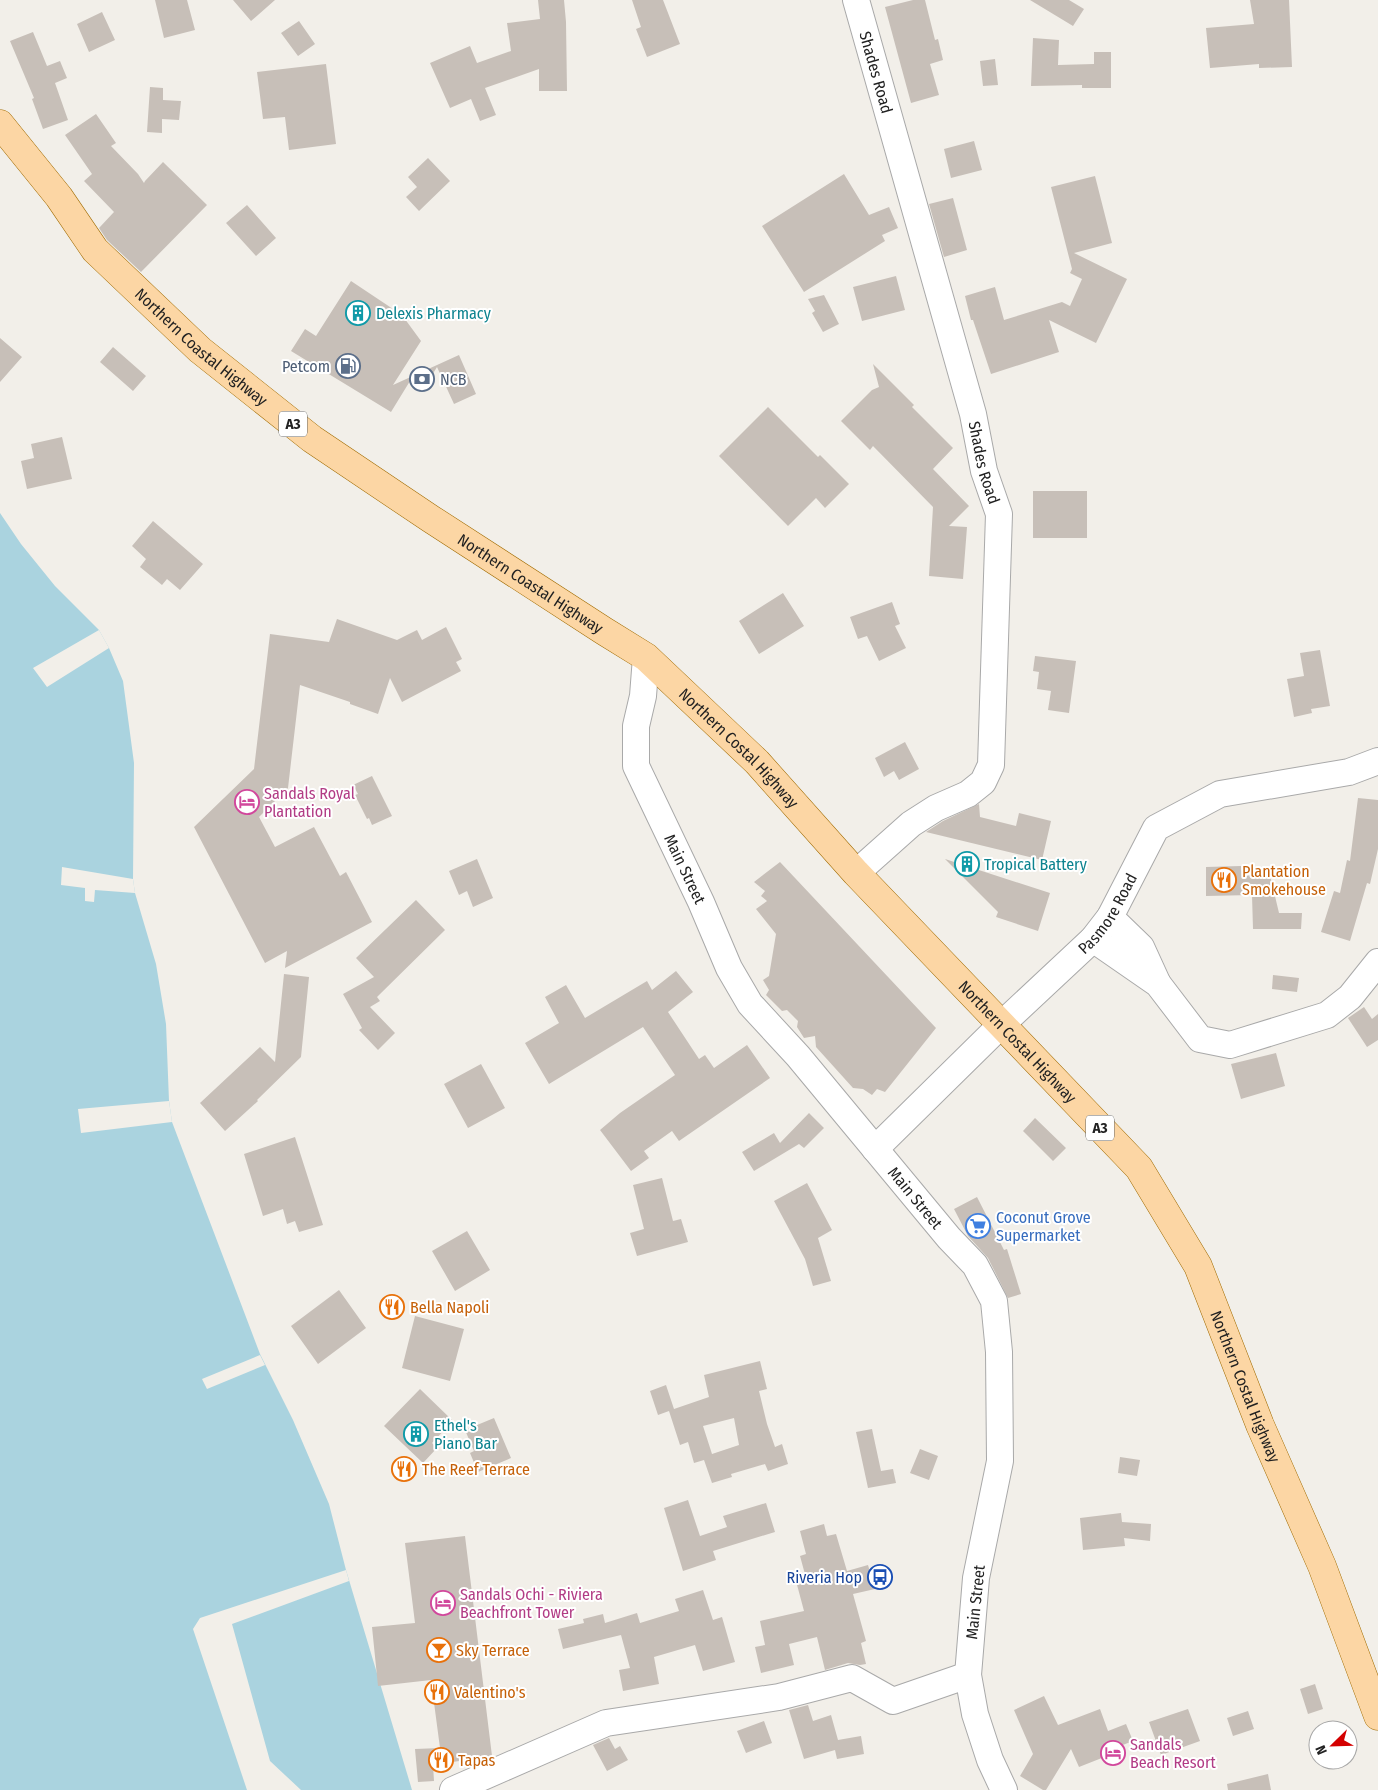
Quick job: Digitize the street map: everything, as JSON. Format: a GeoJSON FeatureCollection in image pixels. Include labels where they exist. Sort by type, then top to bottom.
{"type":"FeatureCollection","features":[{"type":"Feature","properties":{"kind":"main road","name":"Northern Coastal Highway"},"geometry":{"type":"LineString","coordinates":[[0,124],[59,197],[95,250],[200,350],[312,439],[431,519],[646,656]]}},
{"type":"Feature","properties":{"kind":"main road","name":"Northern Costal Highway"},"geometry":{"type":"LineString","coordinates":[[646,656],[757,762],[856,873],[1139,1168],[1198,1266],[1260,1425],[1322,1566],[1378,1714]]}},
{"type":"Feature","properties":{"kind":"street","name":"Shades Road"},"geometry":{"type":"LineString","coordinates":[[856,0],[973,414],[984,471],[999,514],[991,765],[983,782],[968,794],[936,808],[911,824],[856,873]]}},
{"type":"Feature","properties":{"kind":"street","name":"Main Street"},"geometry":{"type":"LineString","coordinates":[[646,656],[643,696],[636,726],[636,766],[701,902],[729,968],[750,1004],[798,1056],[949,1238],[975,1265],[994,1301],[999,1352],[1000,1461],[976,1578],[968,1675],[975,1714],[990,1760],[1004,1790]]}},
{"type":"Feature","properties":{"kind":"street","name":"Pasmore Road"},"geometry":{"type":"LineString","coordinates":[[875,1149],[1001,1025],[1093,939],[1110,917],[1156,828],[1220,794],[1349,772],[1378,761]]}},
{"type":"Feature","properties":{"kind":"street"},"geometry":{"type":"LineString","coordinates":[[1110,917],[1141,947],[1158,984],[1200,1039],[1230,1045],[1327,1015],[1350,997],[1378,962]]}},
{"type":"Feature","properties":{"kind":"street"},"geometry":{"type":"LineString","coordinates":[[1093,939],[1158,984]]}},
{"type":"Feature","properties":{"kind":"street"},"geometry":{"type":"LineString","coordinates":[[453,1790],[606,1723],[779,1697],[852,1678],[893,1701],[968,1675]]}},
{"type":"Feature","properties":{"kind":"water"},"geometry":{"type":"Polygon","coordinates":[[[0,513],[21,544],[55,586],[99,630],[123,681],[134,763],[133,879],[135,893],[156,964],[166,1024],[169,1101],[172,1122],[260,1354],[293,1420],[329,1504],[346,1570],[412,1790],[0,1790],[0,513]]]}},
{"type":"Feature","properties":{"kind":"pier"},"geometry":{"type":"Polygon","coordinates":[[[99,630],[109,648],[47,687],[33,668],[99,630]]]}},
{"type":"Feature","properties":{"kind":"pier"},"geometry":{"type":"Polygon","coordinates":[[[62,867],[133,879],[135,893],[95,890],[94,902],[85,901],[85,888],[61,885],[62,867]]]}},
{"type":"Feature","properties":{"kind":"pier"},"geometry":{"type":"Polygon","coordinates":[[[169,1101],[172,1122],[81,1133],[78,1109],[169,1101]]]}},
{"type":"Feature","properties":{"kind":"pier"},"geometry":{"type":"Polygon","coordinates":[[[260,1355],[265,1365],[207,1389],[202,1379],[260,1355]]]}},
{"type":"Feature","properties":{"kind":"pier"},"geometry":{"type":"Polygon","coordinates":[[[346,1570],[349,1581],[232,1624],[270,1761],[301,1790],[247,1790],[193,1629],[200,1618],[346,1570]]]}},
{"type":"Feature","properties":{"kind":"building"},"geometry":{"type":"Polygon","coordinates":[[[155,0],[187,0],[195,30],[164,38],[155,0]]]}},
{"type":"Feature","properties":{"kind":"building"},"geometry":{"type":"Polygon","coordinates":[[[233,0],[275,0],[251,21],[233,0]]]}},
{"type":"Feature","properties":{"kind":"building"},"geometry":{"type":"Polygon","coordinates":[[[538,0],[564,0],[567,91],[539,91],[539,69],[485,88],[496,115],[480,121],[471,99],[450,108],[430,63],[470,46],[477,63],[511,51],[507,23],[540,19],[538,0]]]}},
{"type":"Feature","properties":{"kind":"building"},"geometry":{"type":"Polygon","coordinates":[[[632,0],[663,0],[680,44],[647,57],[636,29],[641,27],[632,0]]]}},
{"type":"Feature","properties":{"kind":"building"},"geometry":{"type":"Polygon","coordinates":[[[913,0],[925,0],[935,40],[938,39],[943,60],[930,64],[939,95],[911,103],[885,7],[913,0]]]}},
{"type":"Feature","properties":{"kind":"building"},"geometry":{"type":"Polygon","coordinates":[[[1030,0],[1069,0],[1084,9],[1073,26],[1030,0]]]}},
{"type":"Feature","properties":{"kind":"building"},"geometry":{"type":"Polygon","coordinates":[[[1250,0],[1289,0],[1292,67],[1259,68],[1259,64],[1210,68],[1206,28],[1254,24],[1250,0]]]}},
{"type":"Feature","properties":{"kind":"building"},"geometry":{"type":"Polygon","coordinates":[[[102,12],[115,40],[89,52],[77,24],[102,12]]]}},
{"type":"Feature","properties":{"kind":"building"},"geometry":{"type":"Polygon","coordinates":[[[299,21],[315,44],[298,56],[281,33],[299,21]]]}},
{"type":"Feature","properties":{"kind":"building"},"geometry":{"type":"Polygon","coordinates":[[[33,32],[47,66],[60,61],[67,78],[55,83],[68,120],[43,129],[32,99],[34,98],[10,41],[33,32]]]}},
{"type":"Feature","properties":{"kind":"building"},"geometry":{"type":"Polygon","coordinates":[[[1033,38],[1059,40],[1058,65],[1094,64],[1094,52],[1111,52],[1111,88],[1082,88],[1082,85],[1031,86],[1033,38]]]}},
{"type":"Feature","properties":{"kind":"building"},"geometry":{"type":"Polygon","coordinates":[[[995,59],[998,85],[983,86],[980,61],[995,59]]]}},
{"type":"Feature","properties":{"kind":"building"},"geometry":{"type":"Polygon","coordinates":[[[326,64],[336,144],[289,150],[285,117],[263,119],[257,72],[326,64]]]}},
{"type":"Feature","properties":{"kind":"building"},"geometry":{"type":"Polygon","coordinates":[[[150,87],[163,88],[163,100],[181,101],[179,120],[162,119],[162,133],[147,132],[150,87]]]}},
{"type":"Feature","properties":{"kind":"building"},"geometry":{"type":"Polygon","coordinates":[[[96,114],[116,143],[111,146],[138,174],[144,183],[163,162],[207,205],[141,272],[107,240],[99,228],[114,212],[84,181],[92,174],[65,135],[96,114]]]}},
{"type":"Feature","properties":{"kind":"building"},"geometry":{"type":"Polygon","coordinates":[[[974,141],[982,170],[951,178],[944,149],[974,141]]]}},
{"type":"Feature","properties":{"kind":"building"},"geometry":{"type":"Polygon","coordinates":[[[428,158],[450,181],[419,211],[406,197],[417,187],[408,177],[428,158]]]}},
{"type":"Feature","properties":{"kind":"building"},"geometry":{"type":"Polygon","coordinates":[[[844,174],[869,215],[889,207],[898,228],[882,235],[885,241],[804,292],[762,226],[844,174]]]}},
{"type":"Feature","properties":{"kind":"building"},"geometry":{"type":"Polygon","coordinates":[[[1095,176],[1112,243],[1074,253],[1127,279],[1096,343],[1049,320],[1059,352],[991,374],[973,320],[971,320],[965,296],[995,287],[1004,320],[1062,302],[1070,306],[1082,279],[1070,273],[1072,269],[1051,187],[1095,176]]]}},
{"type":"Feature","properties":{"kind":"building"},"geometry":{"type":"Polygon","coordinates":[[[953,198],[967,250],[944,257],[929,204],[953,198]]]}},
{"type":"Feature","properties":{"kind":"building"},"geometry":{"type":"Polygon","coordinates":[[[247,205],[276,238],[256,256],[226,223],[247,205]]]}},
{"type":"Feature","properties":{"kind":"building"},"geometry":{"type":"Polygon","coordinates":[[[896,276],[905,310],[862,321],[853,287],[896,276]]]}},
{"type":"Feature","properties":{"kind":"building"},"geometry":{"type":"Polygon","coordinates":[[[351,281],[402,315],[421,341],[393,385],[459,355],[476,394],[454,404],[437,367],[423,390],[410,381],[391,412],[291,351],[305,329],[316,336],[351,281]]]}},
{"type":"Feature","properties":{"kind":"building"},"geometry":{"type":"Polygon","coordinates":[[[824,295],[839,324],[823,332],[812,313],[815,311],[808,299],[824,295]]]}},
{"type":"Feature","properties":{"kind":"building"},"geometry":{"type":"Polygon","coordinates":[[[0,338],[22,357],[0,382],[0,338]]]}},
{"type":"Feature","properties":{"kind":"building"},"geometry":{"type":"Polygon","coordinates":[[[113,347],[146,376],[133,391],[100,362],[113,347]]]}},
{"type":"Feature","properties":{"kind":"building"},"geometry":{"type":"Polygon","coordinates":[[[873,364],[953,448],[933,469],[969,506],[949,526],[967,527],[963,579],[929,576],[933,507],[873,446],[870,450],[841,421],[872,390],[879,387],[873,364]]]}},
{"type":"Feature","properties":{"kind":"building"},"geometry":{"type":"Polygon","coordinates":[[[768,407],[818,457],[820,455],[849,484],[825,508],[816,498],[788,526],[719,456],[768,407]]]}},
{"type":"Feature","properties":{"kind":"building"},"geometry":{"type":"Polygon","coordinates":[[[62,437],[72,479],[27,489],[21,461],[34,458],[31,444],[62,437]]]}},
{"type":"Feature","properties":{"kind":"building"},"geometry":{"type":"Polygon","coordinates":[[[1033,491],[1087,491],[1087,538],[1033,538],[1033,491]]]}},
{"type":"Feature","properties":{"kind":"building"},"geometry":{"type":"Polygon","coordinates":[[[153,521],[203,564],[180,590],[167,579],[162,585],[140,567],[146,559],[132,546],[153,521]]]}},
{"type":"Feature","properties":{"kind":"building"},"geometry":{"type":"Polygon","coordinates":[[[783,593],[804,626],[759,654],[739,621],[783,593]]]}},
{"type":"Feature","properties":{"kind":"building"},"geometry":{"type":"Polygon","coordinates":[[[892,602],[900,624],[895,626],[906,648],[879,661],[867,636],[858,639],[850,617],[892,602]]]}},
{"type":"Feature","properties":{"kind":"building","name":"Sandals Royal Plantation"},"geometry":{"type":"Polygon","coordinates":[[[337,619],[397,640],[417,630],[422,640],[446,627],[462,659],[456,662],[461,671],[402,702],[390,678],[378,714],[300,685],[288,788],[259,817],[275,847],[314,827],[340,876],[346,872],[372,922],[285,968],[287,951],[265,963],[194,827],[254,769],[270,634],[329,642],[337,619]]]}},
{"type":"Feature","properties":{"kind":"building"},"geometry":{"type":"Polygon","coordinates":[[[1320,650],[1330,706],[1311,709],[1312,713],[1294,717],[1287,679],[1304,676],[1300,653],[1320,650]]]}},
{"type":"Feature","properties":{"kind":"building"},"geometry":{"type":"Polygon","coordinates":[[[1035,656],[1076,661],[1069,713],[1048,710],[1051,691],[1037,689],[1039,672],[1033,671],[1035,656]]]}},
{"type":"Feature","properties":{"kind":"building"},"geometry":{"type":"Polygon","coordinates":[[[905,742],[919,769],[899,780],[894,771],[884,777],[875,758],[905,742]]]}},
{"type":"Feature","properties":{"kind":"building"},"geometry":{"type":"Polygon","coordinates":[[[372,776],[392,816],[372,825],[355,795],[358,794],[353,785],[372,776]]]}},
{"type":"Feature","properties":{"kind":"building"},"geometry":{"type":"Polygon","coordinates":[[[1358,798],[1378,800],[1378,849],[1370,884],[1367,883],[1350,941],[1321,932],[1334,891],[1340,893],[1347,860],[1350,861],[1358,798]]]}},
{"type":"Feature","properties":{"kind":"building"},"geometry":{"type":"Polygon","coordinates":[[[979,804],[980,817],[1016,826],[1019,813],[1051,821],[1042,860],[926,832],[943,821],[979,804]]]}},
{"type":"Feature","properties":{"kind":"building"},"geometry":{"type":"Polygon","coordinates":[[[477,859],[493,898],[473,907],[467,891],[459,895],[449,871],[477,859]]]}},
{"type":"Feature","properties":{"kind":"building"},"geometry":{"type":"Polygon","coordinates":[[[945,859],[1050,893],[1038,931],[996,917],[998,912],[945,859]]]}},
{"type":"Feature","properties":{"kind":"building"},"geometry":{"type":"Polygon","coordinates":[[[780,862],[936,1028],[885,1092],[877,1089],[872,1095],[863,1089],[853,1088],[816,1047],[815,1036],[804,1038],[797,1027],[798,1021],[787,1010],[782,1011],[766,995],[769,990],[763,980],[769,976],[776,934],[756,909],[767,901],[761,896],[765,891],[754,882],[780,862]]]}},
{"type":"Feature","properties":{"kind":"building"},"geometry":{"type":"Polygon","coordinates":[[[1241,866],[1242,877],[1269,871],[1279,913],[1302,913],[1301,929],[1253,929],[1252,895],[1206,896],[1206,867],[1241,866]]]}},
{"type":"Feature","properties":{"kind":"building"},"geometry":{"type":"Polygon","coordinates":[[[416,900],[445,930],[377,997],[380,1001],[370,1007],[395,1033],[378,1050],[359,1030],[362,1028],[343,994],[374,977],[356,958],[416,900]]]}},
{"type":"Feature","properties":{"kind":"building"},"geometry":{"type":"Polygon","coordinates":[[[676,971],[693,992],[668,1012],[699,1059],[705,1055],[714,1068],[747,1045],[770,1078],[679,1141],[672,1131],[644,1151],[649,1158],[631,1171],[600,1130],[620,1113],[675,1075],[643,1027],[549,1084],[525,1043],[559,1023],[545,997],[566,985],[585,1018],[647,981],[652,990],[676,971]]]}},
{"type":"Feature","properties":{"kind":"building"},"geometry":{"type":"Polygon","coordinates":[[[284,974],[309,977],[301,1057],[258,1101],[225,1131],[200,1103],[260,1047],[275,1062],[284,974]]]}},
{"type":"Feature","properties":{"kind":"building"},"geometry":{"type":"Polygon","coordinates":[[[1273,975],[1299,978],[1297,992],[1272,989],[1273,975]]]}},
{"type":"Feature","properties":{"kind":"building"},"geometry":{"type":"Polygon","coordinates":[[[1364,1007],[1372,1019],[1378,1014],[1378,1040],[1367,1047],[1348,1018],[1364,1007]]]}},
{"type":"Feature","properties":{"kind":"building"},"geometry":{"type":"Polygon","coordinates":[[[1276,1053],[1285,1086],[1241,1099],[1231,1064],[1276,1053]]]}},
{"type":"Feature","properties":{"kind":"building"},"geometry":{"type":"Polygon","coordinates":[[[481,1064],[505,1108],[468,1128],[444,1084],[481,1064]]]}},
{"type":"Feature","properties":{"kind":"building"},"geometry":{"type":"Polygon","coordinates":[[[809,1113],[824,1128],[804,1148],[799,1144],[754,1171],[742,1152],[774,1133],[780,1143],[809,1113]]]}},
{"type":"Feature","properties":{"kind":"building"},"geometry":{"type":"Polygon","coordinates":[[[1035,1118],[1066,1148],[1053,1161],[1023,1131],[1035,1118]]]}},
{"type":"Feature","properties":{"kind":"building"},"geometry":{"type":"Polygon","coordinates":[[[295,1137],[323,1225],[299,1232],[295,1221],[287,1224],[283,1209],[263,1216],[244,1154],[295,1137]]]}},
{"type":"Feature","properties":{"kind":"building"},"geometry":{"type":"Polygon","coordinates":[[[662,1178],[673,1221],[681,1219],[688,1242],[637,1256],[630,1233],[644,1229],[633,1185],[662,1178]]]}},
{"type":"Feature","properties":{"kind":"building"},"geometry":{"type":"Polygon","coordinates":[[[807,1183],[832,1230],[818,1238],[831,1281],[813,1286],[805,1259],[774,1201],[807,1183]]]}},
{"type":"Feature","properties":{"kind":"building"},"geometry":{"type":"Polygon","coordinates":[[[977,1197],[1004,1250],[1007,1249],[1021,1294],[1008,1298],[988,1258],[968,1236],[954,1209],[977,1197]]]}},
{"type":"Feature","properties":{"kind":"building"},"geometry":{"type":"Polygon","coordinates":[[[467,1231],[490,1270],[455,1291],[432,1251],[467,1231]]]}},
{"type":"Feature","properties":{"kind":"building"},"geometry":{"type":"Polygon","coordinates":[[[339,1290],[366,1328],[318,1364],[291,1326],[339,1290]]]}},
{"type":"Feature","properties":{"kind":"building"},"geometry":{"type":"Polygon","coordinates":[[[415,1316],[464,1329],[450,1381],[402,1368],[415,1316]]]}},
{"type":"Feature","properties":{"kind":"building"},"geometry":{"type":"Polygon","coordinates":[[[760,1361],[767,1389],[759,1391],[767,1424],[775,1447],[782,1444],[788,1464],[768,1471],[765,1464],[731,1474],[732,1477],[712,1483],[704,1460],[694,1463],[688,1442],[680,1445],[669,1411],[658,1415],[650,1391],[666,1385],[674,1409],[709,1397],[704,1375],[760,1361]],[[734,1418],[703,1426],[712,1454],[739,1445],[734,1418]]]}},
{"type":"Feature","properties":{"kind":"building","name":"Ethel's Piano Bar"},"geometry":{"type":"Polygon","coordinates":[[[420,1389],[453,1421],[432,1443],[437,1448],[423,1463],[384,1426],[420,1389]]]}},
{"type":"Feature","properties":{"kind":"building"},"geometry":{"type":"Polygon","coordinates":[[[494,1418],[511,1458],[478,1472],[470,1453],[474,1451],[465,1430],[494,1418]]]}},
{"type":"Feature","properties":{"kind":"building"},"geometry":{"type":"Polygon","coordinates":[[[872,1429],[881,1471],[893,1469],[896,1483],[868,1488],[856,1432],[872,1429]]]}},
{"type":"Feature","properties":{"kind":"building"},"geometry":{"type":"Polygon","coordinates":[[[920,1449],[938,1456],[929,1480],[910,1473],[920,1449]]]}},
{"type":"Feature","properties":{"kind":"building"},"geometry":{"type":"Polygon","coordinates":[[[1120,1457],[1140,1460],[1137,1476],[1118,1473],[1120,1457]]]}},
{"type":"Feature","properties":{"kind":"building"},"geometry":{"type":"Polygon","coordinates":[[[688,1500],[700,1536],[727,1527],[723,1516],[766,1503],[775,1532],[713,1551],[716,1560],[683,1571],[664,1508],[688,1500]]]}},
{"type":"Feature","properties":{"kind":"building"},"geometry":{"type":"Polygon","coordinates":[[[1121,1513],[1122,1522],[1151,1524],[1150,1541],[1124,1538],[1125,1546],[1083,1550],[1080,1518],[1121,1513]]]}},
{"type":"Feature","properties":{"kind":"building"},"geometry":{"type":"Polygon","coordinates":[[[824,1524],[827,1536],[836,1534],[847,1571],[868,1565],[875,1589],[853,1594],[866,1641],[861,1643],[866,1664],[848,1663],[825,1670],[817,1637],[789,1644],[794,1665],[761,1673],[755,1647],[765,1645],[760,1621],[804,1611],[796,1581],[806,1578],[800,1556],[806,1554],[800,1531],[824,1524]]]}},
{"type":"Feature","properties":{"kind":"building","name":"Sandals Ochi - Riviera Beachfront Tower"},"geometry":{"type":"Polygon","coordinates":[[[465,1536],[492,1756],[433,1765],[434,1781],[418,1782],[415,1749],[440,1748],[431,1680],[378,1686],[372,1627],[415,1623],[405,1543],[465,1536]]]}},
{"type":"Feature","properties":{"kind":"building"},"geometry":{"type":"Polygon","coordinates":[[[703,1590],[713,1620],[722,1617],[735,1662],[703,1671],[695,1645],[654,1657],[659,1684],[623,1691],[619,1670],[630,1668],[621,1635],[563,1649],[558,1629],[584,1623],[583,1619],[603,1614],[605,1623],[637,1613],[640,1623],[679,1611],[675,1599],[703,1590]]]}},
{"type":"Feature","properties":{"kind":"building"},"geometry":{"type":"Polygon","coordinates":[[[1315,1684],[1323,1709],[1308,1714],[1300,1689],[1315,1684]]]}},
{"type":"Feature","properties":{"kind":"building"},"geometry":{"type":"Polygon","coordinates":[[[1044,1696],[1058,1725],[1100,1709],[1108,1731],[1126,1724],[1133,1741],[1115,1748],[1117,1752],[1079,1767],[1071,1749],[1046,1790],[1043,1790],[1020,1776],[1033,1754],[1014,1710],[1044,1696]]]}},
{"type":"Feature","properties":{"kind":"building"},"geometry":{"type":"Polygon","coordinates":[[[808,1705],[813,1721],[831,1715],[838,1740],[861,1736],[864,1754],[837,1759],[835,1750],[804,1759],[789,1710],[808,1705]]]}},
{"type":"Feature","properties":{"kind":"building"},"geometry":{"type":"Polygon","coordinates":[[[1188,1709],[1200,1741],[1161,1755],[1149,1722],[1188,1709]]]}},
{"type":"Feature","properties":{"kind":"building"},"geometry":{"type":"Polygon","coordinates":[[[1248,1711],[1254,1729],[1233,1736],[1227,1718],[1248,1711]]]}},
{"type":"Feature","properties":{"kind":"building"},"geometry":{"type":"Polygon","coordinates":[[[764,1721],[772,1743],[746,1753],[737,1731],[764,1721]]]}},
{"type":"Feature","properties":{"kind":"building"},"geometry":{"type":"Polygon","coordinates":[[[609,1738],[615,1749],[620,1746],[628,1760],[607,1771],[593,1745],[609,1738]]]}},
{"type":"Feature","properties":{"kind":"building"},"geometry":{"type":"Polygon","coordinates":[[[1268,1774],[1271,1790],[1228,1790],[1227,1784],[1268,1774]]]}},
{"type":"Feature","properties":{"kind":"place","name":"Delexis Pharmacy"},"geometry":{"type":"Point","coordinates":[358,313]}},
{"type":"Feature","properties":{"kind":"place","name":"Petcom"},"geometry":{"type":"Point","coordinates":[348,366]}},
{"type":"Feature","properties":{"kind":"place","name":"NCB"},"geometry":{"type":"Point","coordinates":[422,379]}},
{"type":"Feature","properties":{"kind":"place","name":"Sandals Royal Plantation"},"geometry":{"type":"Point","coordinates":[247,802]}},
{"type":"Feature","properties":{"kind":"place","name":"Tropical Battery"},"geometry":{"type":"Point","coordinates":[967,864]}},
{"type":"Feature","properties":{"kind":"place","name":"Plantation Smokehouse"},"geometry":{"type":"Point","coordinates":[1224,880]}},
{"type":"Feature","properties":{"kind":"place","name":"Coconut Grove Supermarket"},"geometry":{"type":"Point","coordinates":[978,1226]}},
{"type":"Feature","properties":{"kind":"place","name":"Bella Napoli"},"geometry":{"type":"Point","coordinates":[392,1307]}},
{"type":"Feature","properties":{"kind":"place","name":"Ethel's Piano Bar"},"geometry":{"type":"Point","coordinates":[416,1434]}},
{"type":"Feature","properties":{"kind":"place","name":"The Reef Terrace"},"geometry":{"type":"Point","coordinates":[404,1469]}},
{"type":"Feature","properties":{"kind":"place","name":"Riveria Hop"},"geometry":{"type":"Point","coordinates":[880,1577]}},
{"type":"Feature","properties":{"kind":"place","name":"Sandals Ochi - Riviera Beachfront Tower"},"geometry":{"type":"Point","coordinates":[443,1603]}},
{"type":"Feature","properties":{"kind":"place","name":"Sky Terrace"},"geometry":{"type":"Point","coordinates":[439,1650]}},
{"type":"Feature","properties":{"kind":"place","name":"Valentino's"},"geometry":{"type":"Point","coordinates":[437,1692]}},
{"type":"Feature","properties":{"kind":"place","name":"Sandals Beach Resort"},"geometry":{"type":"Point","coordinates":[1113,1753]}},
{"type":"Feature","properties":{"kind":"place","name":"Tapas"},"geometry":{"type":"Point","coordinates":[441,1760]}}]}
